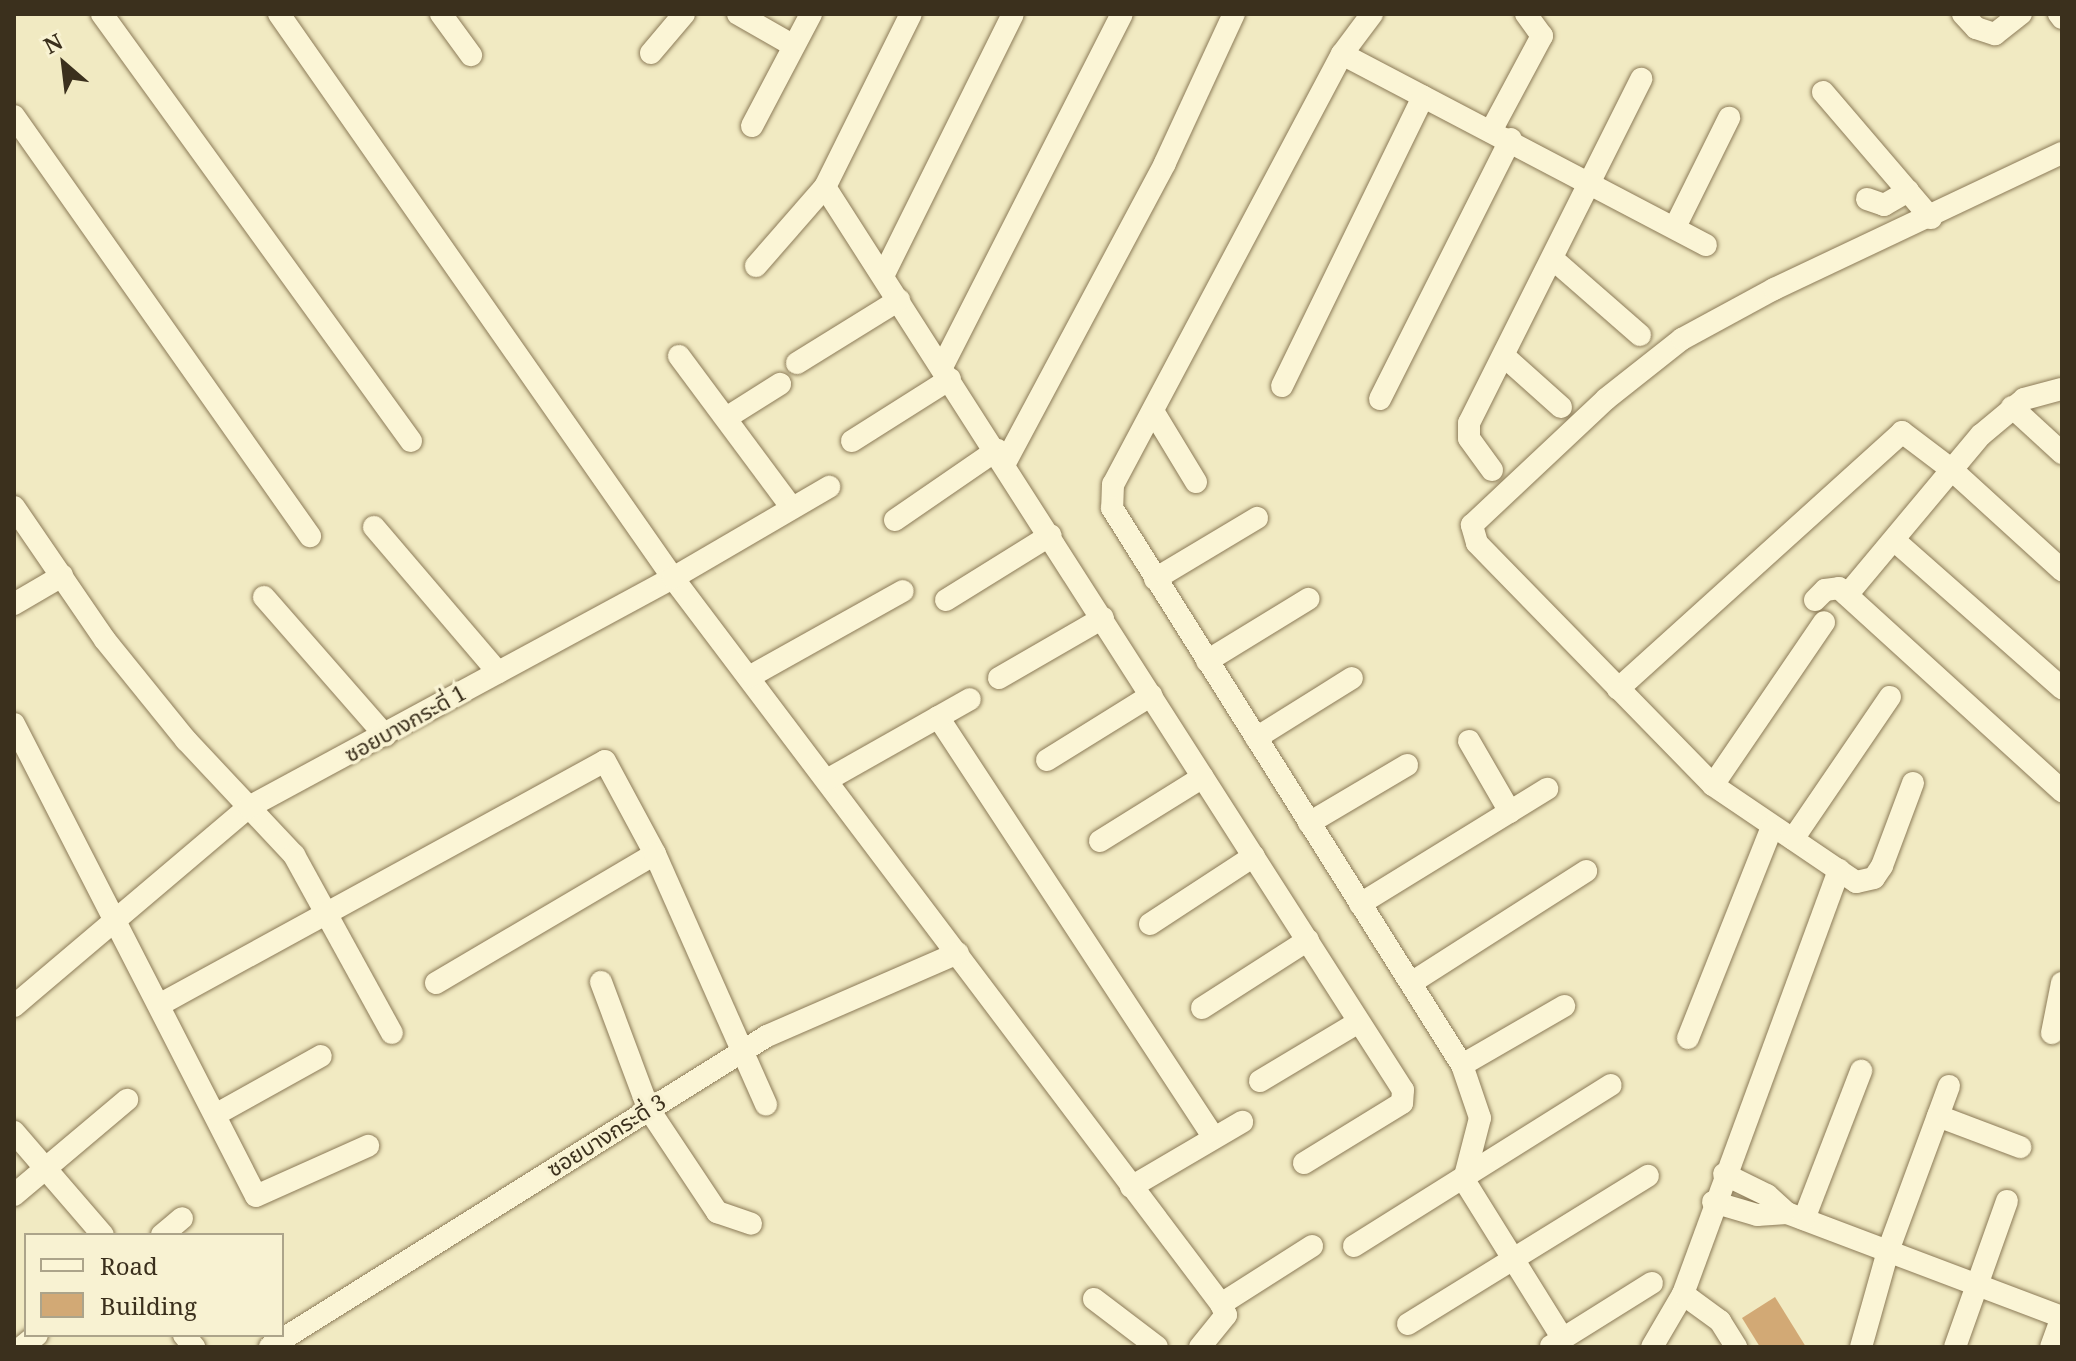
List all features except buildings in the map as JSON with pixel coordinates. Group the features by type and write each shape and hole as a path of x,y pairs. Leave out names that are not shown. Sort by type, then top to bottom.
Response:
{"street":[{"path":"102,14 411,441"},
{"path":"279,14 673,578 1221,1304 1226,1315 1200,1347"},
{"path":"441,14 471,55"},
{"path":"651,53 684,14"},
{"path":"738,14 794,46"},
{"path":"752,126 811,14"},
{"path":"756,266 825,187 911,14"},
{"path":"883,276 1013,14"},
{"path":"852,441 946,373 1122,14"},
{"path":"895,520 1001,457 1165,163 1234,14"},
{"path":"1372,14 1342,54 1113,484 1111,501 1115,516 1462,1065 1480,1118 1464,1180 1514,1259 1557,1343 1652,1283"},
{"path":"1380,399 1501,135 1542,36 1526,14"},
{"path":"1963,14 1976,28 1995,34 2021,14"},
{"path":"1342,54 1706,245"},
{"path":"1492,470 1467,432 1641,79"},
{"path":"1823,92 1931,218"},
{"path":"1282,386 1423,97"},
{"path":"14,116 310,536"},
{"path":"1675,227 1729,118"},
{"path":"1913,783 1874,878 1856,882 1713,785 1477,543 1471,533 1474,519 1606,399 1682,339 1774,289 1931,218 2062,153"},
{"path":"825,187 1051,535 1308,940 1357,1023 1403,1090 1404,1100 1304,1163"},
{"path":"1867,199 1884,205 1908,191"},
{"path":"1554,260 1640,335"},
{"path":"797,363 899,300"},
{"path":"679,356 792,508"},
{"path":"1505,357 1561,407"},
{"path":"726,418 780,384"},
{"path":"1847,595 1952,470 2012,407 2062,389"},
{"path":"2012,407 2062,453"},
{"path":"1153,411 1196,482"},
{"path":"1618,689 1898,434 1907,432 2062,570"},
{"name":"ซอยบางกระดี่ 1","path":"14,1006 114,917 249,807 673,578 829,487"},
{"path":"14,507 186,740 294,855 392,1033"},
{"path":"1155,579 1257,518"},
{"path":"374,527 498,672"},
{"path":"946,600 1051,535"},
{"path":"1894,540 2062,688"},
{"path":"14,604 62,576"},
{"path":"1815,600 1831,587 1847,595 2062,791"},
{"path":"749,677 903,591"},
{"path":"264,597 385,735"},
{"path":"1207,661 1308,599"},
{"path":"999,678 1103,618"},
{"path":"1713,785 1824,622"},
{"path":"1256,738 1352,678"},
{"path":"1047,760 1152,695"},
{"path":"1793,839 1890,697"},
{"path":"827,780 970,699"},
{"path":"938,717 1214,1138"},
{"path":"14,724 256,1196 368,1146"},
{"path":"1469,741 1510,812"},
{"path":"159,1005 595,762 605,761 655,854 766,1105"},
{"path":"1309,823 1407,765"},
{"path":"1100,841 1203,777"},
{"path":"1360,904 1547,789"},
{"path":"1688,1038 1772,827"},
{"path":"436,983 655,854"},
{"path":"1150,924 1254,856"},
{"path":"1652,1347 1683,1294 1713,1202 1839,870"},
{"path":"1411,983 1586,871"},
{"path":"1202,1008 1308,940"},
{"name":"ซอยบางกระดี่ 3","path":"270,1347 743,1050 958,953"},
{"path":"601,982 648,1108 717,1212 751,1224"},
{"path":"2052,1033 2062,983"},
{"path":"1462,1065 1564,1006"},
{"path":"1260,1081 1357,1023"},
{"path":"215,1115 321,1056"},
{"path":"1796,1216 1861,1071"},
{"path":"1354,1246 1464,1180 1611,1085"},
{"path":"1861,1347 1888,1251 1949,1086"},
{"path":"14,1195 127,1100"},
{"path":"1938,1116 2020,1147"},
{"path":"1131,1187 1242,1122"},
{"path":"14,1132 101,1233"},
{"path":"1724,1174 1767,1195 1796,1216 2062,1317 2051,1347"},
{"path":"1408,1324 1648,1176"},
{"path":"1955,1347 2007,1201"},
{"path":"1713,1202 1757,1215 1796,1216"},
{"path":"164,1233 182,1218"},
{"path":"1221,1304 1312,1246"},
{"path":"1683,1294 1720,1321 1736,1347"},
{"path":"1094,1299 1157,1347"}]}
